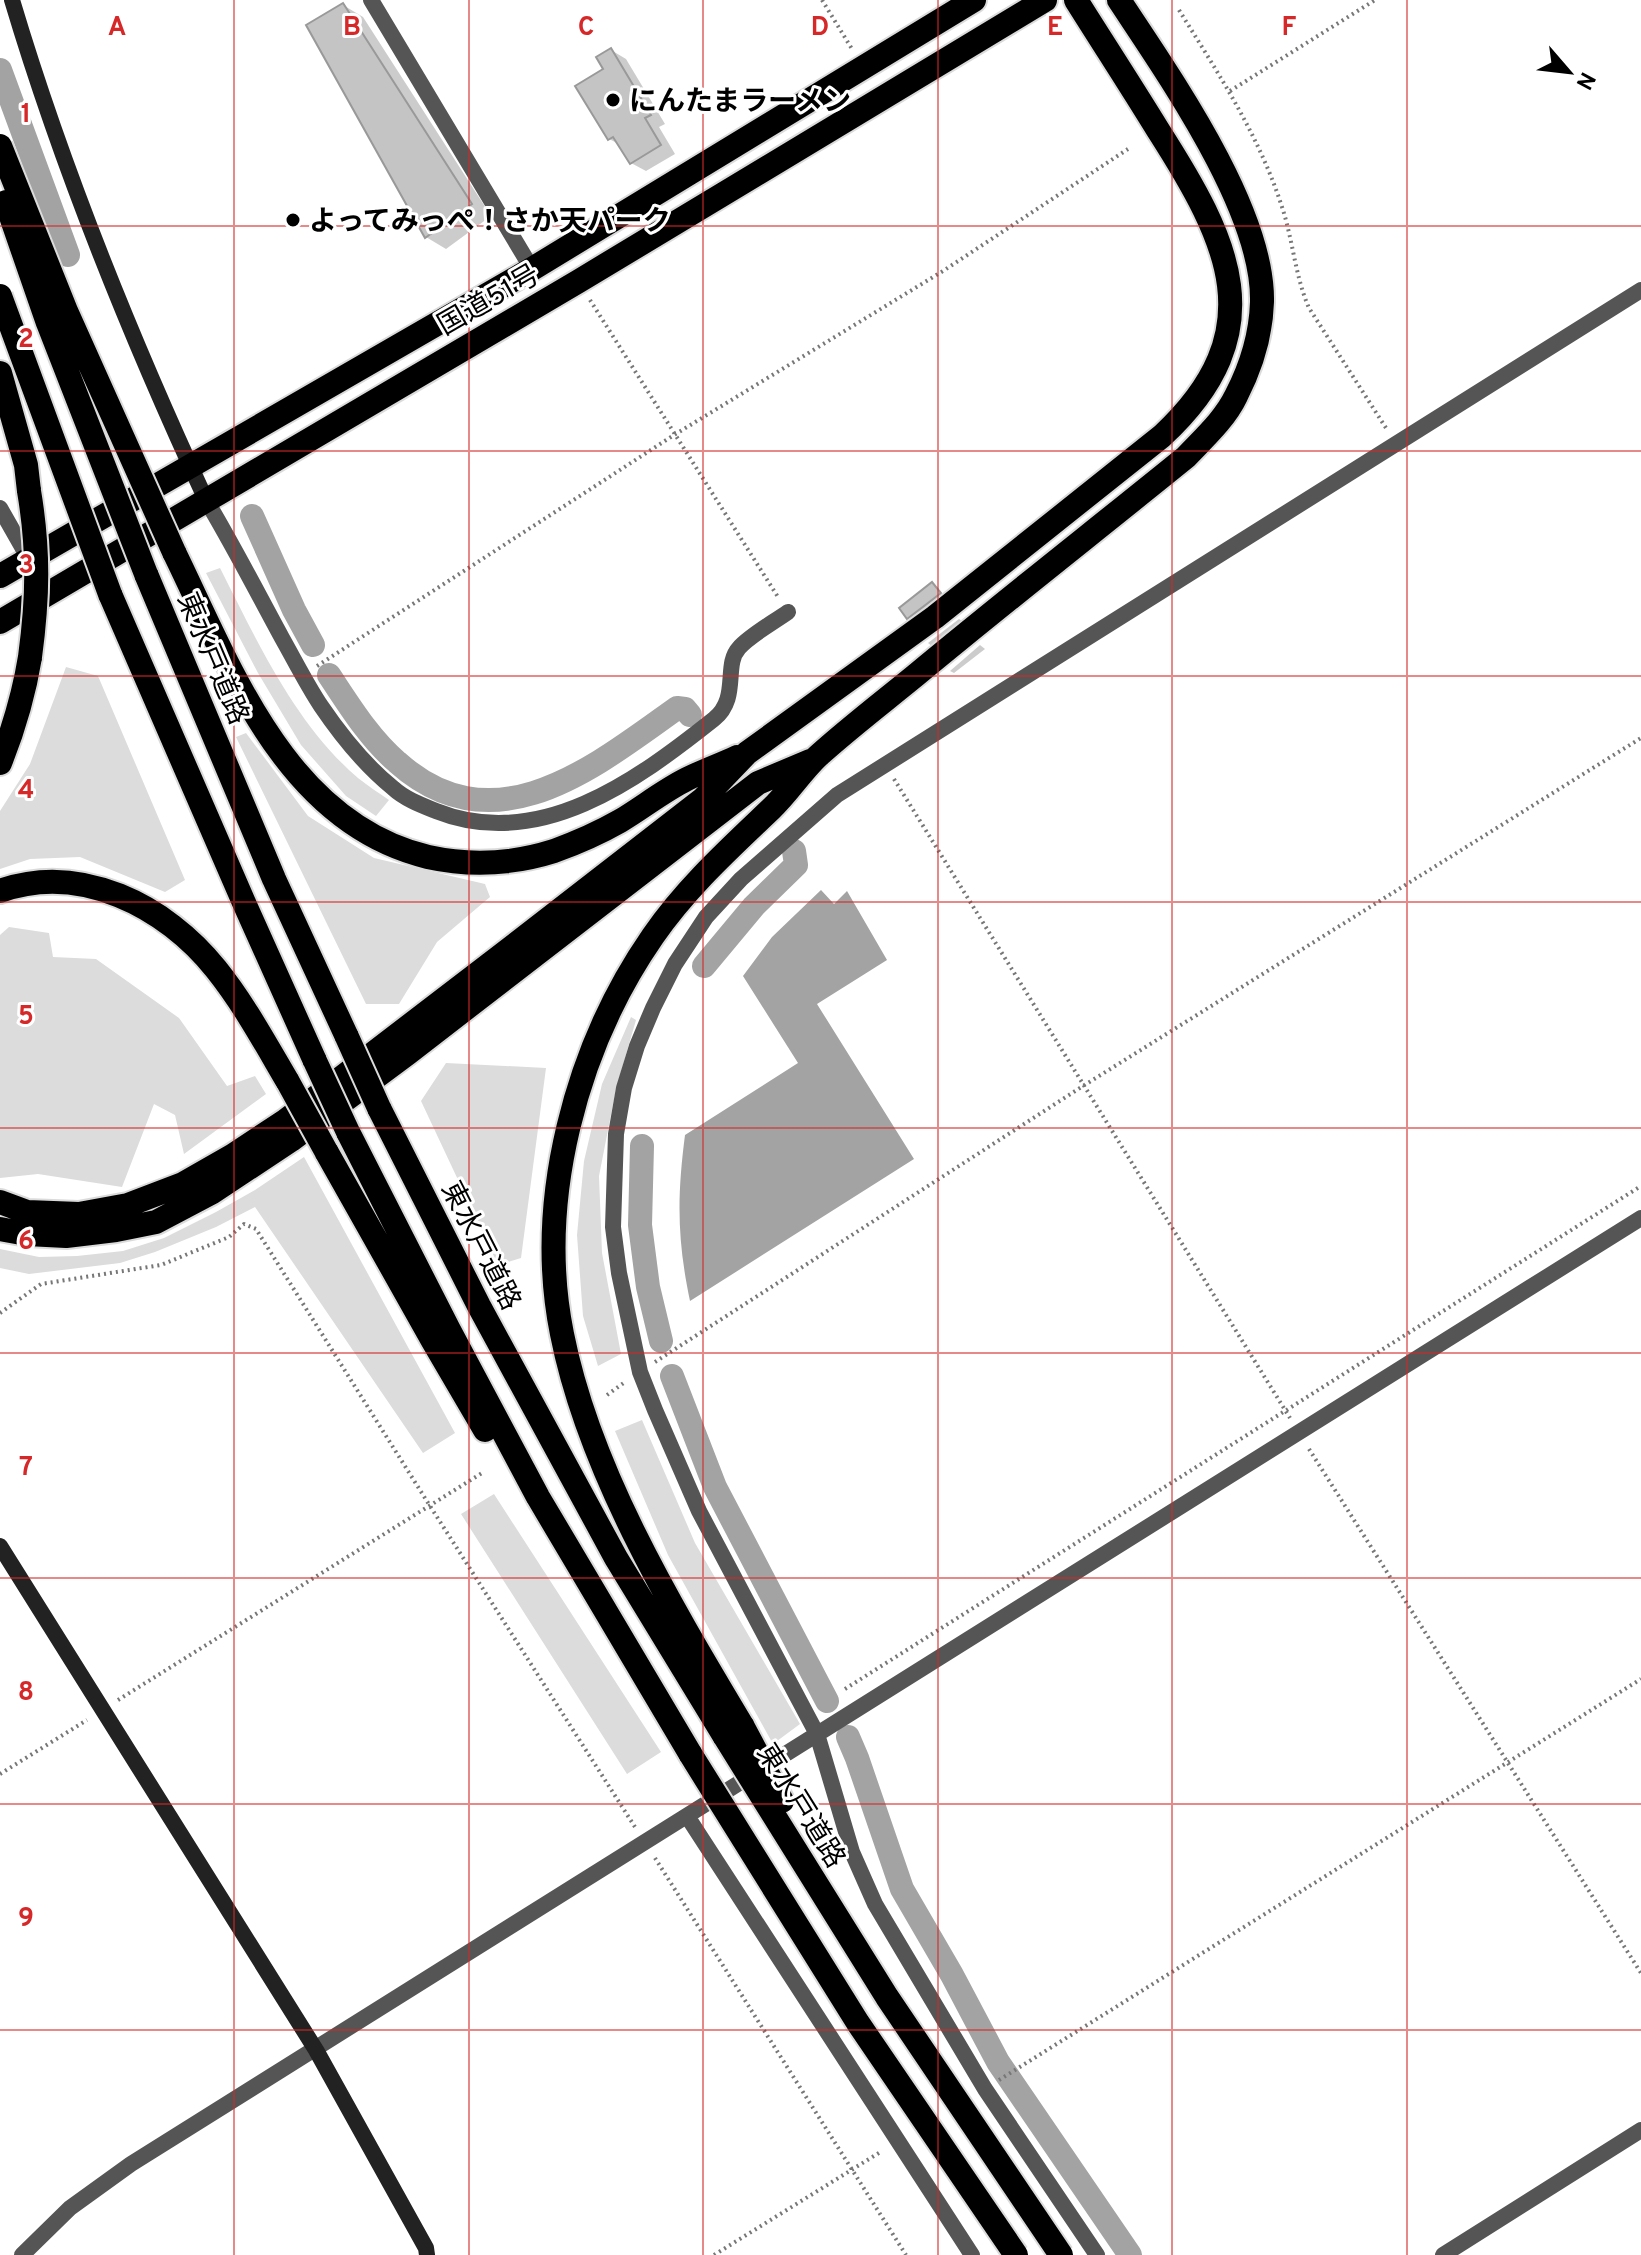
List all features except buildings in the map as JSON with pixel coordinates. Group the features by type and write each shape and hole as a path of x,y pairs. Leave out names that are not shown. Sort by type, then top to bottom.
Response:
{"highway":[{"name":"国道51号","path":"0,576 532,269 974,0"},
{"name":"国道51号","path":"0,622 579,281 1045,0"},
{"path":"0,1202 27,1212 79,1214 128,1205 183,1184 285,1121 703,799 747,753 935,617 1162,436 1182,416 1199,397 1226,340 1231,310 1229,274 1203,205 1076,0"},
{"path":"1061,2255 887,1997 734,1732 652,1567 594,1443 573,1382 561,1332 554,1225 580,1081 598,1033 624,982 654,934 691,887 774,806 816,758 1186,457 1235,399 1249,368 1258,335 1262,300 1257,258 1246,220 1204,134 1119,0"},
{"path":"0,146 66,311 174,552 243,693 301,777 340,815 409,852 456,862 498,862 532,857 586,838 686,780 747,753"},
{"name":"東水戸道路","path":"0,185 48,323 146,574 274,879 379,1108 479,1306 601,1531 734,1732"},
{"path":"0,296 110,594 315,1061 449,1330 538,1497 691,1755 858,2023 1016,2255"},
{"path":"0,373 26,465 38,567 37,608 21,704 0,763"},
{"path":"0,1229 66,1236 116,1230 156,1222 211,1193 291,1140 408,1053 758,783 816,758"},
{"path":"0,891 56,882 85,884 112,891 164,920 214,966 244,1006 528,1504 585,1577"}],"street":[{"path":"12,0 38,84 104,264 206,500 322,707 370,766 394,790 416,803 450,816 483,824 516,824 555,815 600,798 718,717 730,695 737,649 788,612"},
{"path":"371,0 532,269"},
{"path":"1097,2255 1027,2155 991,2086 875,1904 852,1852 817,1734 699,1511 640,1372 619,1273 613,1227 616,1134 624,1088 647,1020 675,964 706,917 741,879 837,795 1641,290"},
{"path":"0,508 29,559"},
{"path":"22,2255 70,2208 131,2164 1641,1218"},
{"path":"0,1546 316,2050 426,2248 427,2255"},
{"path":"687,1816 972,2255"},
{"path":"1443,2255 1641,2130"}],"path":[{"path":"822,0 863,66"},
{"path":"1230,91 1375,0"},
{"path":"1179,10 1230,91 1266,164 1294,247 1300,287 1309,308 1395,444"},
{"path":"303,675 674,435 943,271 1128,149"},
{"path":"579,281 788,612"},
{"path":"640,1372 1083,1086 1641,738"},
{"path":"884,763 1299,1433 1641,1973"},
{"path":"845,1689 1641,1186"},
{"path":"0,1313 41,1284 161,1265 229,1237 244,1224 256,1229 906,2255"},
{"path":"0,1774 482,1473"},
{"path":"991,2086 1641,1679"},
{"path":"714,2255 897,2141"}],"shaded area":[{"path":"220,568 263,652 296,707 315,733 358,778 389,800 376,816 346,796 301,745 258,673 206,573"},
{"path":"66,667 98,676 185,880 165,892 80,857 30,859 0,869 0,811 30,764"},
{"path":"246,733 308,816 374,858 485,884 490,897 437,942 399,1004 366,1004 236,737"},
{"path":"821,890 834,904 847,891 887,960 817,1004 914,1159 690,1301 680,1218 685,1135 798,1063 743,976 772,937"},
{"path":"9,927 49,933 53,957 96,959 179,1018 227,1086 255,1076 266,1094 184,1154 175,1115 154,1104 122,1187 38,1174 0,1178 0,935"},
{"path":"631,1017 636,1020 616,1089 599,1176 602,1253 621,1354 598,1366 583,1316 577,1235 584,1161 602,1084"},
{"path":"446,1063 546,1068 521,1258 498,1265 421,1101"},
{"path":"304,1157 455,1433 423,1453 255,1207 216,1227 120,1263 29,1274 0,1268 0,1249 39,1257 77,1256 123,1251 164,1238 255,1190"},
{"path":"642,1420 695,1543 800,1724 773,1744 668,1555 615,1431"},
{"path":"494,1494 661,1752 627,1774 461,1514"}],"waterway":[{"path":"0,70 68,255"},
{"path":"252,516 313,645"},
{"path":"329,675 368,732 397,762 433,787 470,799 506,799 542,790 611,754 677,708 685,709 690,715"},
{"path":"704,966 754,906 796,865 794,851"},
{"path":"642,1146 640,1225 648,1287 661,1341"},
{"path":"672,1376 715,1487 827,1701"},
{"path":"848,1737 902,1889 998,2062 1130,2255"}],"place":[{"name":"にんたまラーメン","path":"613,100"},
{"name":"よってみっぺ！さか天パーク","path":"293,220"}]}
